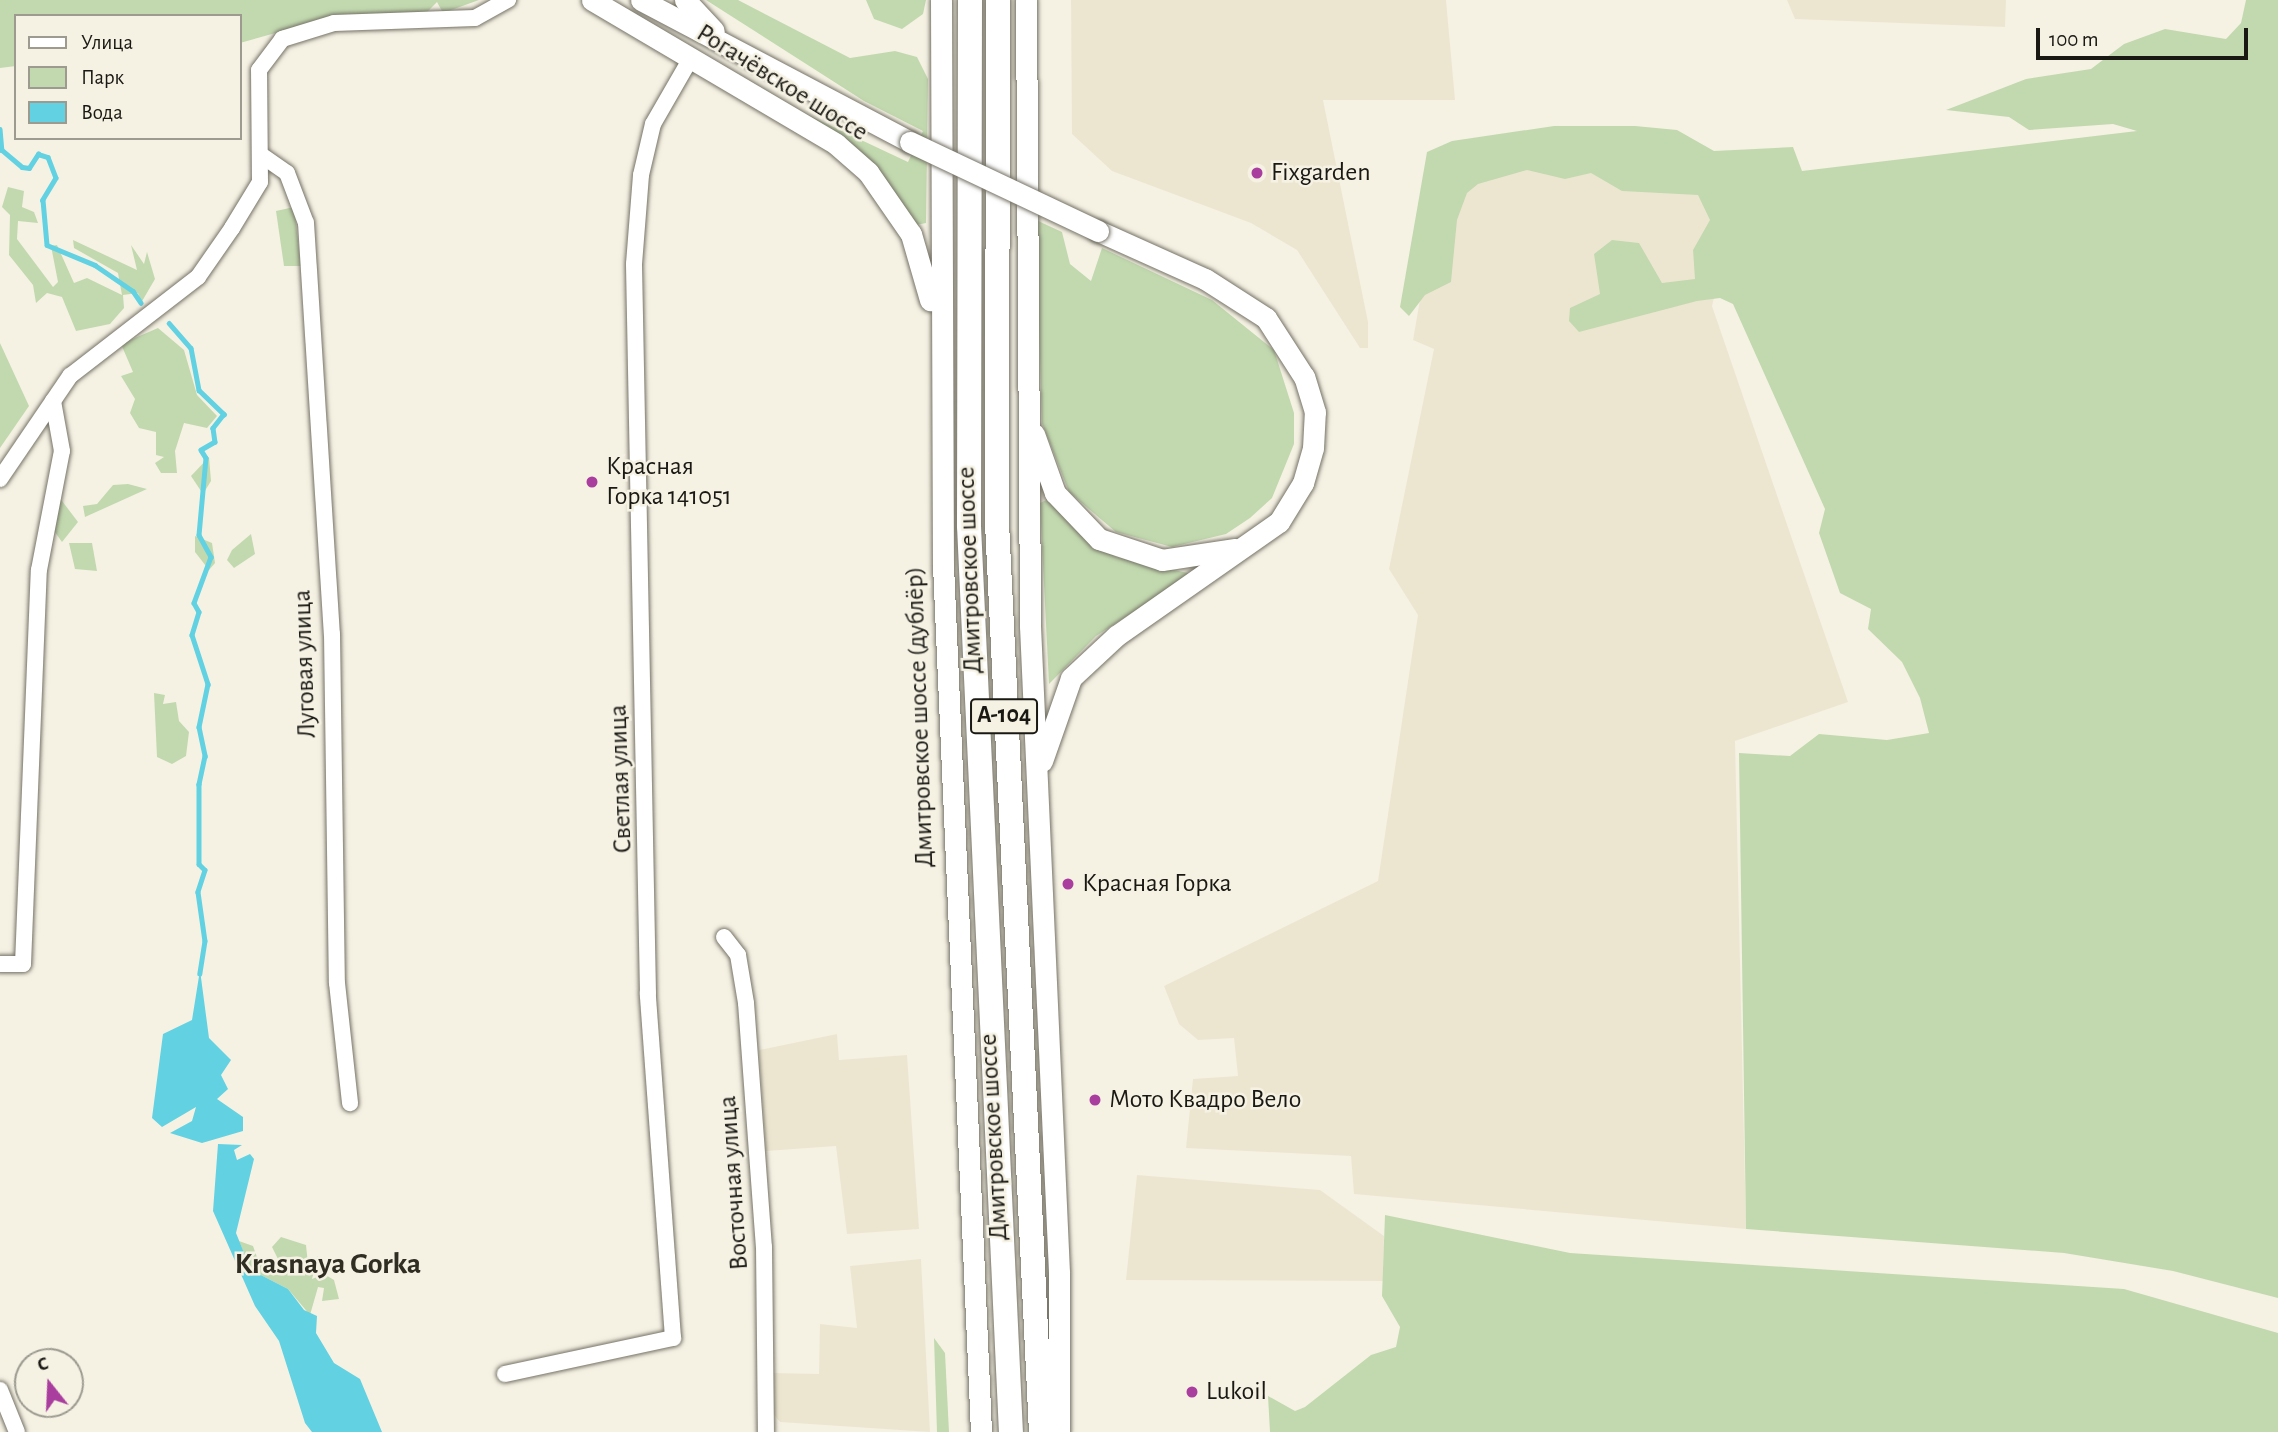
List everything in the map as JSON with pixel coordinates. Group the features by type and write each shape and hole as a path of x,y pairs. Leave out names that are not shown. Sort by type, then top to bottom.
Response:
{"highway":[{"name":"Дмитровское шоссе","path":"970,0 970,539 1011,1432"},
{"name":"Дмитровское шоссе","path":"998,0 998,523 1041,1432"}],"main road":[{"name":"Рогачёвское шоссе","path":"592,0 836,144 894,203 924,271 939,366"},
{"path":"641,0 910,142 1237,298 1266,318 1304,377 1315,412 1303,482 1279,522 1251,545 1089,657 1059,700 1036,783"},
{"path":"685,0 733,50"},
{"name":"Дмитровское шоссе (дублёр)","path":"941,0 939,366 951,824 981,1432"},
{"path":"1026,0 1025,401 1036,783 1059,1272 1059,1432"},
{"path":"1025,401 1055,493 1099,539 1162,560 1206,558 1251,545"}],"street":[{"path":"0,479 66,381 198,276 260,183 264,157 259,70 282,39 334,23 475,18 508,0"},
{"name":"Светлая улица","path":"505,1374 673,1338 648,994 634,264 640,175 653,124 691,58"},
{"name":"Луговая улица","path":"264,157 287,173 306,223 332,634 337,983 350,1102"},
{"path":"0,964 23,964 39,570 62,451 53,401"},
{"name":"Восточная улица","path":"724,937 738,955 746,1003 764,1247 766,1432"},
{"path":"0,1390 17,1432"}],"shaded area":[{"path":"1071,0 1446,0 1455,100 1323,100 1368,322 1368,348 1360,348 1297,250 1251,223 1112,171 1072,134"},
{"path":"1787,0 2006,0 2005,27 1795,19"},
{"path":"1569,163 1717,171 1730,233 1712,306 1848,702 1735,741 1746,1229 1354,1194 1351,1156 1186,1148 1193,1079 1238,1076 1234,1038 1198,1040 1179,1024 1164,986 1378,881 1418,615 1389,569 1434,349 1413,340 1439,191 1453,174"},
{"path":"837,1034 839,1060 907,1055 919,1229 847,1234 836,1146 766,1151 759,1050"},
{"path":"1137,1175 1320,1190 1384,1236 1383,1281 1126,1280"},
{"path":"921,1259 930,1432 780,1422 772,1412 772,1373 819,1374 820,1324 857,1328 850,1266"}],"green space":[{"path":"0,0 479,0 443,13 437,2 424,15 340,15 242,42 242,14 14,14 14,66 0,68"},
{"path":"706,0 738,0 850,58 895,51 917,57 928,79 926,223 916,225 883,176 793,108 908,162 923,131 864,101"},
{"path":"866,0 926,0 923,14 902,29 874,19"},
{"path":"2246,0 2278,0 2278,1298 2173,1271 2064,1253 1746,1229 1739,753 1790,756 1819,734 1887,740 1929,733 1920,698 1902,662 1868,629 1871,609 1840,593 1819,533 1825,509 1733,304 1720,298 1697,301 1579,332 1569,321 1570,308 1600,294 1594,254 1612,240 1639,243 1662,283 1695,279 1693,250 1710,220 1698,195 1622,191 1591,173 1565,179 1527,170 1478,184 1467,193 1457,220 1451,282 1425,295 1409,316 1400,307 1427,152 1452,141 1554,126 1635,126 1677,130 1714,151 1793,147 1802,171 2137,131 2113,124 2029,130 2009,117 1946,110 2026,79 2091,69 2124,44 2165,29 2226,39 2241,23"},
{"path":"8,187 24,191 22,207 34,212 38,223 18,221 17,239 53,287 58,282 51,246 57,245 74,283 87,278 122,295 118,273 74,248 73,240 137,270 131,245 144,264 147,252 155,279 141,303 138,293 123,295 124,308 110,324 76,331 62,297 47,293 36,303 33,285 9,255 10,215 2,207"},
{"path":"294,207 301,266 284,266 276,211"},
{"path":"1036,220 1062,232 1070,264 1091,281 1102,248 1212,300 1274,350 1294,413 1294,444 1272,498 1250,518 1226,534 1172,547 1116,532 1069,492 1042,423"},
{"path":"158,328 184,350 197,395 217,416 207,428 184,423 175,451 177,473 161,473 155,463 164,457 156,455 156,432 139,428 130,413 135,399 121,376 133,372 121,344"},
{"path":"0,343 29,406 0,448"},
{"path":"209,457 211,481 203,494 191,476"},
{"path":"128,484 147,489 85,517 83,506 97,504 113,485"},
{"path":"59,497 78,522 62,542 52,528"},
{"path":"1051,498 1072,526 1116,557 1192,574 1096,636 1049,684 1040,503"},
{"path":"251,534 255,554 234,568 227,560 232,550"},
{"path":"195,536 212,543 215,563 209,570 195,552"},
{"path":"69,543 92,543 97,571 75,569"},
{"path":"154,693 165,695 163,704 176,702 179,721 189,732 186,756 172,764 157,757"},
{"path":"1385,1215 1570,1253 2124,1289 2278,1333 2278,1432 1270,1432 1268,1396 1295,1411 1305,1407 1371,1355 1396,1347 1400,1327 1382,1296"},
{"path":"281,1237 306,1245 308,1264 318,1256 312,1279 324,1274 334,1280 339,1299 322,1301 324,1288 318,1287 310,1315 288,1289 251,1270 239,1241 253,1246 259,1263 284,1271 272,1247"},
{"path":"934,1338 945,1353 949,1432 937,1432"}],"water":[{"path":"200,970 209,1038 231,1060 221,1075 228,1089 217,1099 243,1117 243,1131 202,1143 170,1133 192,1121 196,1107 162,1127 152,1118 163,1034 192,1020"},
{"path":"218,1144 242,1145 234,1150 237,1160 250,1154 254,1159 236,1233 251,1270 288,1289 304,1310 317,1316 316,1333 334,1363 360,1379 382,1432 312,1432 305,1423 279,1341 255,1306 213,1211"}],"waterway":[{"path":"0,129 2,150 22,167 29,168 38,154 48,157 56,178 43,200 47,245 95,265 133,291 141,303"},
{"path":"169,323 191,348 199,390 224,414 213,428 215,442 201,450 206,458 199,535 211,557 194,603 199,612 192,635 208,684 199,727 205,756 199,784 199,864 205,870 198,892 205,941 200,974"}],"place":[{"name":"Fixgarden","path":"1257,173"},
{"name":"Красная Горка 141051","path":"592,482"},
{"name":"Красная Горка","path":"1068,884"},
{"name":"Мото Квадро Вело","path":"1095,1100"},
{"name":"Lukoil","path":"1192,1392"}],"district":[{"name":"Krasnaya Gorka","path":"328,1264"}]}
